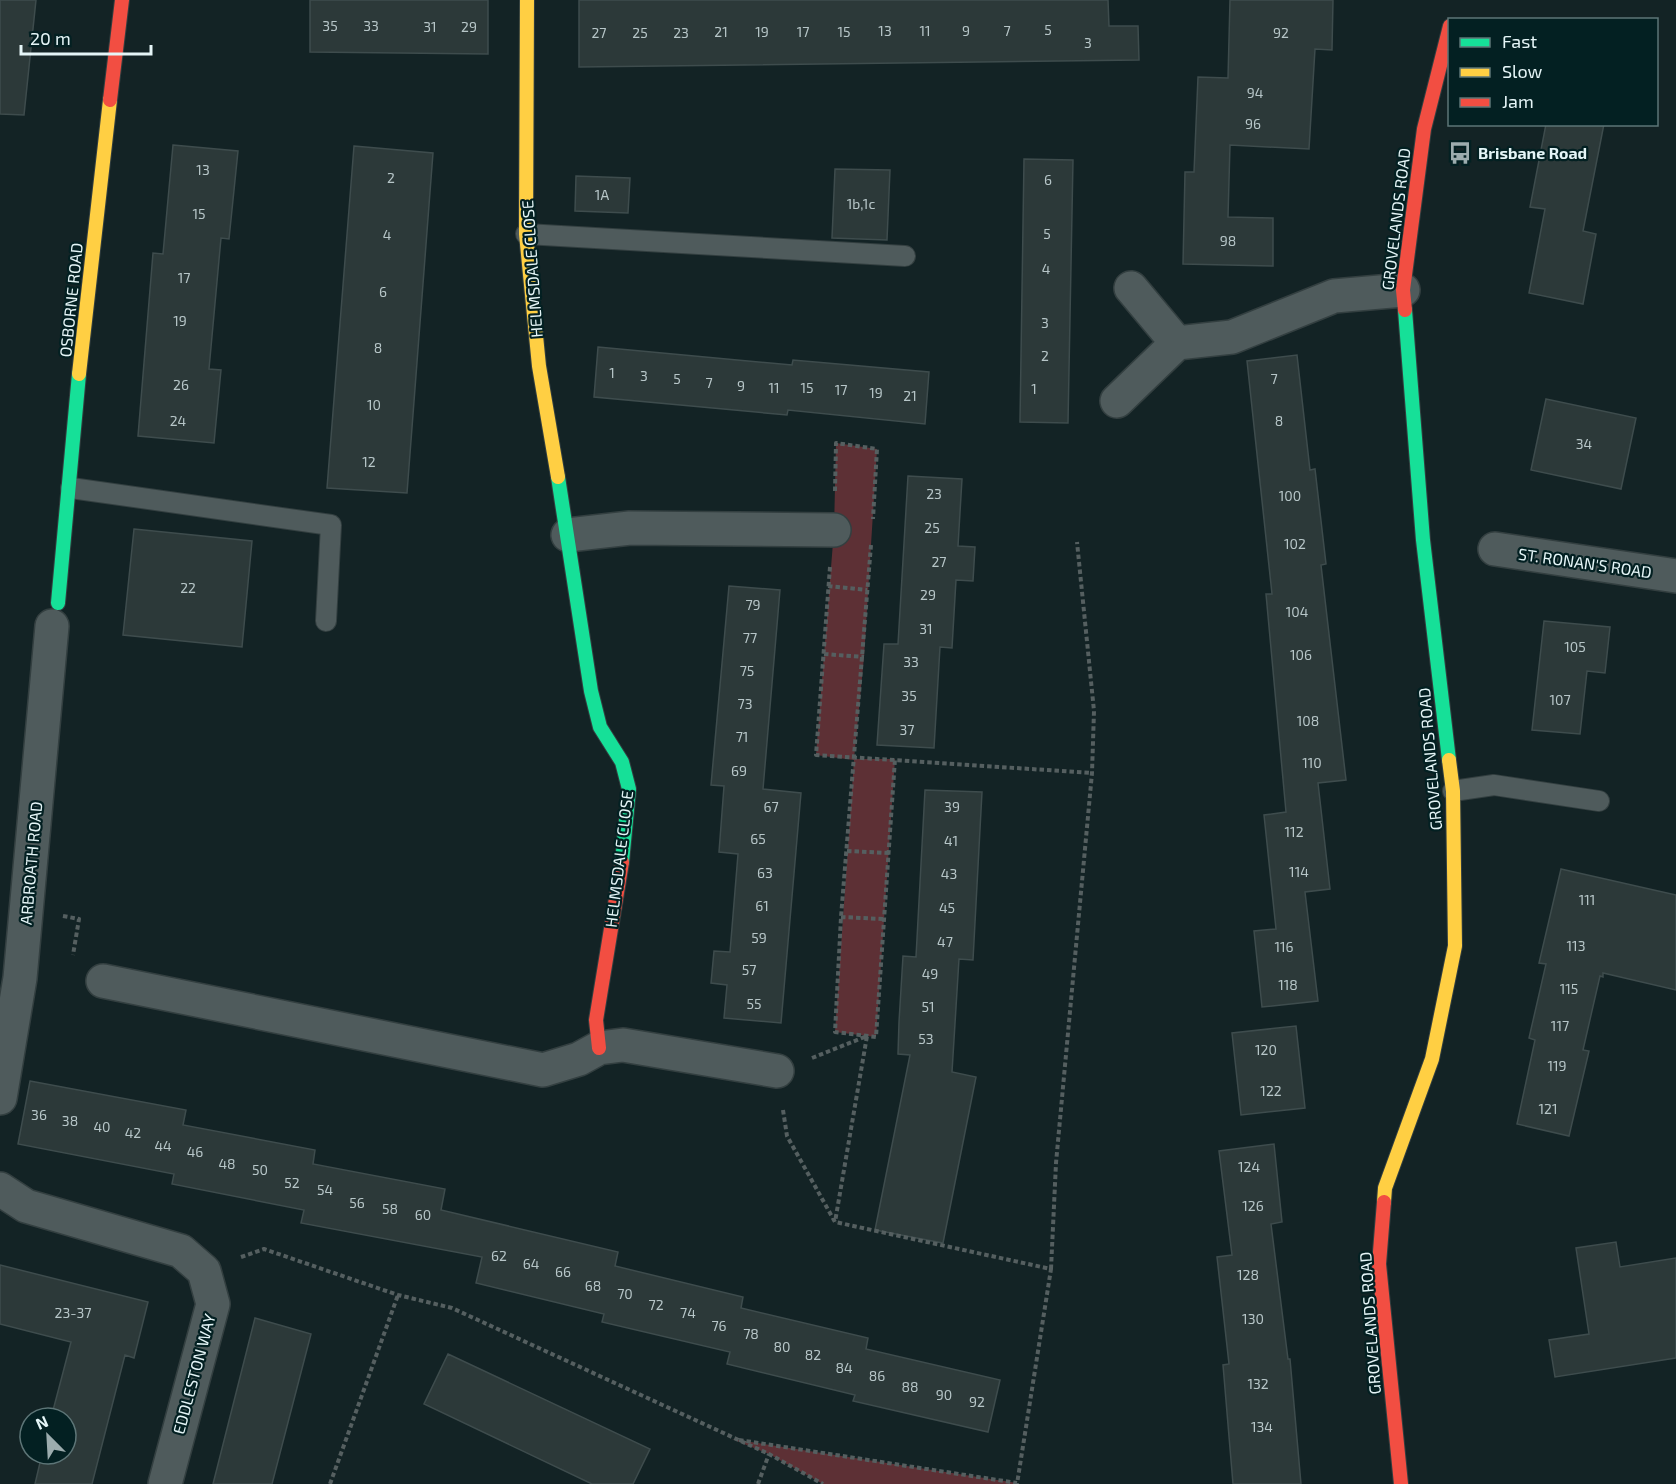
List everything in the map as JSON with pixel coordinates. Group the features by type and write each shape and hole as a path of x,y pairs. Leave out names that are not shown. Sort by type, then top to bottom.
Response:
{"street":[{"name":"OSBORNE ROAD","path":"55,615 70,488 82,347 123,0"},
{"name":"HELMSDALE CLOSE","path":"527,0 526,234 539,366 568,535 591,692 600,727 622,762 629,789 620,877 596,1020 599,1048"},
{"name":"GROVELANDS ROAD","path":"1401,1484 1379,1264 1385,1188 1432,1059 1455,946 1453,791 1423,540 1402,290 1424,129 1448,31"},
{"path":"1131,288 1177,342"},
{"path":"1117,401 1177,342 1232,337 1334,296 1402,290"},
{"path":"568,535 630,528 834,530"},
{"name":"ST. RONAN'S ROAD","path":"1495,549 1676,576"},
{"name":"ARBROATH ROAD","path":"0,1098 20,978 55,615"},
{"path":"103,981 543,1070 579,1059 599,1048 623,1046 777,1071"},
{"path":"0,1189 26,1206 182,1251 204,1271"},
{"name":"EDDLESTON WAY","path":"165,1484 213,1304 204,1271"}],"lane":[{"path":"526,234 905,256"},
{"path":"70,488 332,525 326,621"},
{"path":"1453,791 1494,785 1599,801"}],"path":[{"path":"873,531 877,449 836,443 834,530 816,755 1092,772"},
{"path":"732,1439 1017,1483 1051,1269 1056,1163 1092,772 1094,711 1077,542"},
{"path":"872,543 841,916 835,1032 876,1037 895,759"},
{"path":"828,586 867,590"},
{"path":"824,654 864,657"},
{"path":"847,851 890,853"},
{"path":"27,909 80,919 69,975 103,981"},
{"path":"841,916 883,919"},
{"path":"867,1036 777,1071 787,1136 835,1222 1051,1269"},
{"path":"835,1222 867,1036"},
{"path":"204,1271 264,1249 398,1295 452,1308 732,1439 769,1454 823,1484"},
{"path":"330,1484 398,1295"},
{"path":"758,1484 769,1454"}],"shaded area":[{"path":"836,443 877,449 864,657 854,759 895,759 876,1037 835,1032 854,760 816,755 834,530"},
{"path":"732,1439 1017,1484 823,1484 769,1454"}],"building":[{"path":"0,0 36,0 24,115 0,114"},
{"path":"310,0 488,0 488,54 310,52"},
{"path":"579,0 1108,0 1109,26 1138,26 1139,60 579,67"},
{"path":"1230,0 1333,0 1332,50 1315,49 1309,149 1230,145 1228,217 1273,218 1273,266 1183,264 1185,172 1194,172 1198,77 1228,78"},
{"path":"1546,126 1604,126 1583,231 1596,234 1583,304 1529,293 1545,209 1530,207"},
{"path":"173,145 238,151 229,239 221,238 209,369 221,370 214,443 138,436 153,253 163,254"},
{"path":"354,146 433,153 407,493 327,488"},
{"path":"1024,159 1073,160 1068,423 1020,422"},
{"path":"835,169 890,170 887,240 832,238"},
{"path":"576,176 630,178 628,213 575,211"},
{"path":"598,347 792,365 793,360 929,372 925,424 788,410 787,415 594,397"},
{"path":"1297,355 1310,470 1315,469 1326,564 1321,565 1346,780 1318,783 1330,889 1305,892 1318,1001 1262,1007 1254,931 1276,929 1264,815 1286,812 1266,594 1272,594 1247,361"},
{"path":"1546,399 1636,418 1621,489 1531,470"},
{"path":"908,476 962,479 958,546 975,547 973,581 956,580 952,648 940,647 934,748 877,745 884,644 898,644"},
{"path":"134,529 252,541 242,647 123,635"},
{"path":"729,586 780,590 763,789 801,793 781,1023 724,1018 727,985 711,983 714,951 730,952 738,854 719,852 724,786 711,785"},
{"path":"1544,621 1610,627 1605,673 1587,671 1580,734 1532,730"},
{"path":"925,790 982,792 973,960 959,959 952,1072 976,1077 943,1243 875,1230 910,1055 898,1054 899,1022 903,956 916,957"},
{"path":"1561,869 1676,895 1676,990 1603,973 1603,977 1600,976 1583,1050 1589,1051 1569,1136 1517,1124 1535,1040 1529,1038 1546,964 1539,963"},
{"path":"1296,1026 1305,1108 1241,1115 1232,1033"},
{"path":"30,1081 186,1110 183,1125 315,1150 313,1164 445,1189 441,1210 618,1252 615,1266 743,1297 741,1308 868,1338 866,1349 1000,1380 988,1432 853,1401 855,1395 727,1364 730,1352 602,1322 604,1314 476,1283 482,1257 301,1223 304,1210 172,1184 174,1174 18,1144"},
{"path":"1274,1144 1282,1222 1271,1224 1288,1359 1290,1359 1301,1484 1233,1484 1223,1365 1229,1364 1217,1257 1232,1255 1219,1151"},
{"path":"1616,1242 1620,1267 1676,1258 1676,1358 1555,1377 1549,1340 1589,1334 1576,1248"},
{"path":"0,1265 148,1302 134,1358 125,1355 92,1484 35,1484 39,1466 78,1466 78,1406 54,1406 71,1342 0,1324"},
{"path":"255,1318 311,1334 272,1484 213,1484"},
{"path":"448,1354 650,1449 633,1484 592,1484 424,1404"}],"traffic: fast":[{"path":"1405,310 1423,540 1449,760"},
{"path":"58,603 79,374"},
{"path":"558,477 591,691 600,727 622,762 629,789 622,862"}],"traffic: slow":[{"path":"527,0 526,234 539,366 558,477"},
{"path":"79,374 110,100"},
{"path":"1384,1202 1385,1188 1432,1059 1455,946 1453,791 1449,760"}],"traffic: jam":[{"path":"110,100 122,0"},
{"path":"1405,310 1403,290 1424,129 1448,34"},
{"path":"599,1048 596,1020 622,862"},
{"path":"1384,1202 1379,1264 1401,1484"}],"place":[{"name":"Brisbane Road","path":"1460,153"}]}
